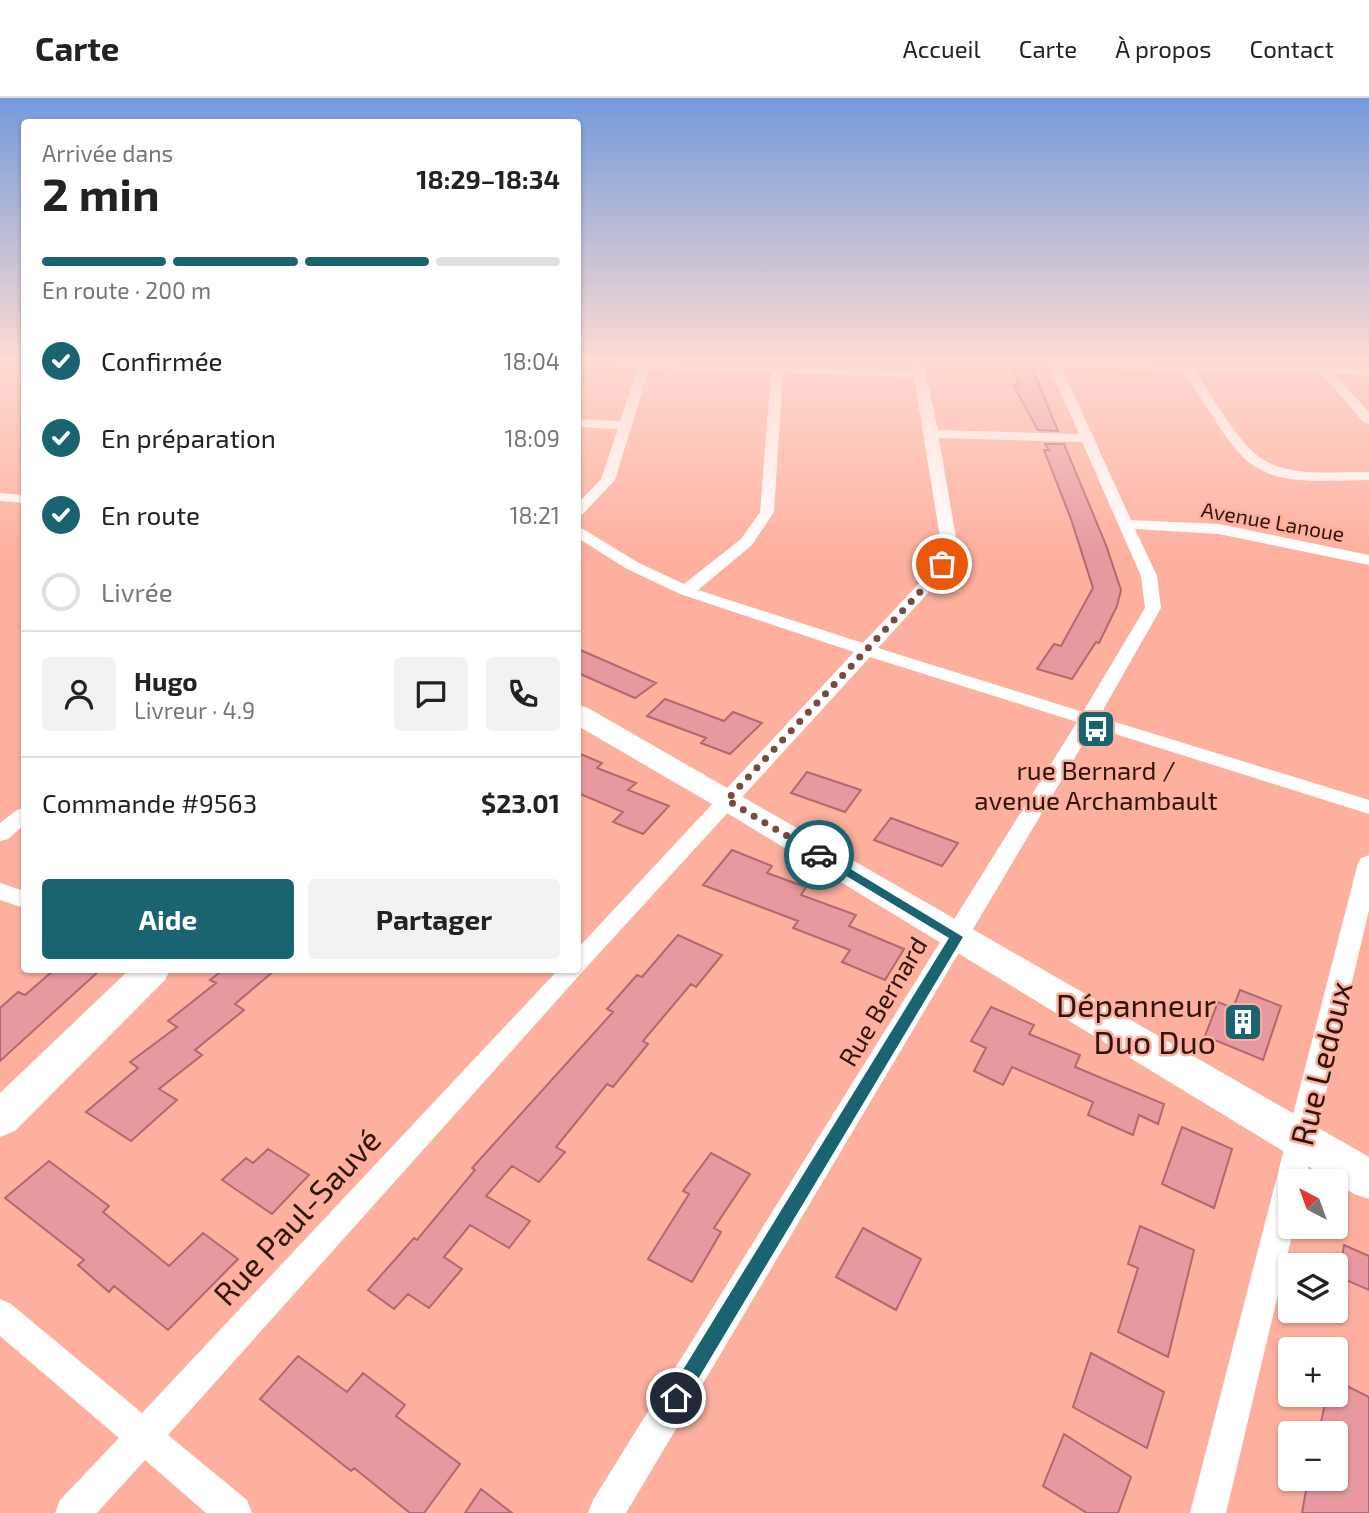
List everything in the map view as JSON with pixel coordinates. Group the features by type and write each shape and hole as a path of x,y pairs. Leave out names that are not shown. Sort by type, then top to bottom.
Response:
{"street":[{"path":"581,423 625,425 608,480 581,508"},
{"path":"686,591 747,542 767,512 773,423"},
{"path":"581,960 933,578 950,550 930,423"},
{"name":"Rue Bernard","path":"606,1513 1088,720 1153,608 1149,576 1081,423"},
{"path":"1227,423 1254,461 1277,471 1369,476"},
{"path":"932,434 1088,438"},
{"path":"0,497 21,499"},
{"name":"Avenue Lanoue","path":"1127,524 1219,529 1369,560"},
{"path":"581,534 633,566 686,591 865,650 1369,807"},
{"path":"581,716 1369,1180"},
{"path":"0,834 21,817"},
{"name":"Rue Ledoux","path":"1293,1169 1369,863"},
{"path":"0,891 21,899"},
{"path":"0,1118 149,973"},
{"name":"Rue Paul-Sauvé","path":"74,1513 569,973"},
{"name":"Rue Ledoux","path":"1208,1513 1278,1231"},
{"path":"0,1315 234,1513"}],"building":[{"path":"1034,423 1055,423 1058,431 1038,430"},
{"path":"1045,444 1064,444 1106,545 1121,590 1117,606 1099,643 1096,642 1072,679 1037,669 1054,644 1061,646 1093,588 1071,519 1044,450 1049,450"},
{"path":"581,650 656,683 635,698 581,674"},
{"path":"665,699 724,721 733,712 762,723 730,754 701,743 706,738 647,716"},
{"path":"581,754 602,763 597,768 636,783 628,790 669,806 643,834 613,822 623,812 581,794"},
{"path":"807,772 861,790 845,812 791,793"},
{"path":"891,818 958,843 942,866 874,840"},
{"path":"732,850 772,866 767,873 806,887 801,895 856,915 849,926 904,949 885,980 842,962 850,950 793,928 798,921 703,885"},
{"path":"678,935 722,955 696,987 691,984 643,1041 648,1044 613,1087 607,1084 556,1147 565,1152 539,1182 512,1166 486,1196 530,1221 509,1248 470,1225 444,1257 462,1269 429,1308 408,1294 394,1309 368,1290 414,1238 417,1240 475,1170 472,1168 613,1012 607,1009 637,975 642,977"},
{"path":"51,973 97,973 0,1061 0,1008 18,992 25,995"},
{"path":"219,973 271,973 235,1004 244,1010 195,1050 202,1055 159,1089 177,1100 131,1141 86,1112 138,1068 130,1062 177,1027 168,1021 216,983 210,980"},
{"name":"Dépanneur Duo Duo","path":"1240,990 1281,1006 1263,1060 1205,1036 1218,1002 1233,1008"},
{"path":"991,1007 1034,1025 1029,1034 1080,1055 1075,1067 1164,1104 1158,1124 1139,1115 1133,1135 1088,1115 1093,1102 1012,1067 1003,1085 974,1071 986,1048 971,1041"},
{"path":"1182,1127 1232,1149 1214,1208 1162,1184"},
{"path":"268,1149 309,1175 272,1214 222,1180 246,1158 253,1163"},
{"path":"711,1153 750,1174 714,1228 721,1232 692,1282 648,1259 689,1194 683,1191"},
{"path":"49,1161 109,1206 103,1212 169,1266 203,1233 238,1259 168,1330 114,1286 109,1292 78,1265 84,1260 5,1198"},
{"path":"1140,1226 1194,1250 1168,1357 1118,1332 1138,1268 1128,1264"},
{"path":"863,1228 921,1259 896,1310 836,1277"},
{"path":"1344,1245 1369,1256 1369,1290 1348,1281 1348,1253 1343,1253"},
{"path":"1091,1353 1164,1392 1147,1448 1073,1407"},
{"path":"298,1356 347,1392 363,1373 405,1405 396,1416 460,1464 424,1513 410,1513 354,1468 351,1471 260,1399"},
{"path":"1348,1386 1369,1397 1369,1513 1302,1513 1306,1491 1348,1491 1348,1421 1321,1421 1324,1407 1348,1407"},
{"path":"1064,1434 1131,1477 1118,1513 1087,1513 1043,1486"},
{"path":"481,1489 512,1513 465,1513"}],"way so far":[{"path":"819,855 727,800 933,578 942,564"}],"place":[{"name":"rue Bernard / avenue Archambault","path":"1096,729"},
{"name":"Dépanneur Duo Duo","path":"1243,1022"}],"route":[{"path":"676,1398 956,937 819,855"}]}
